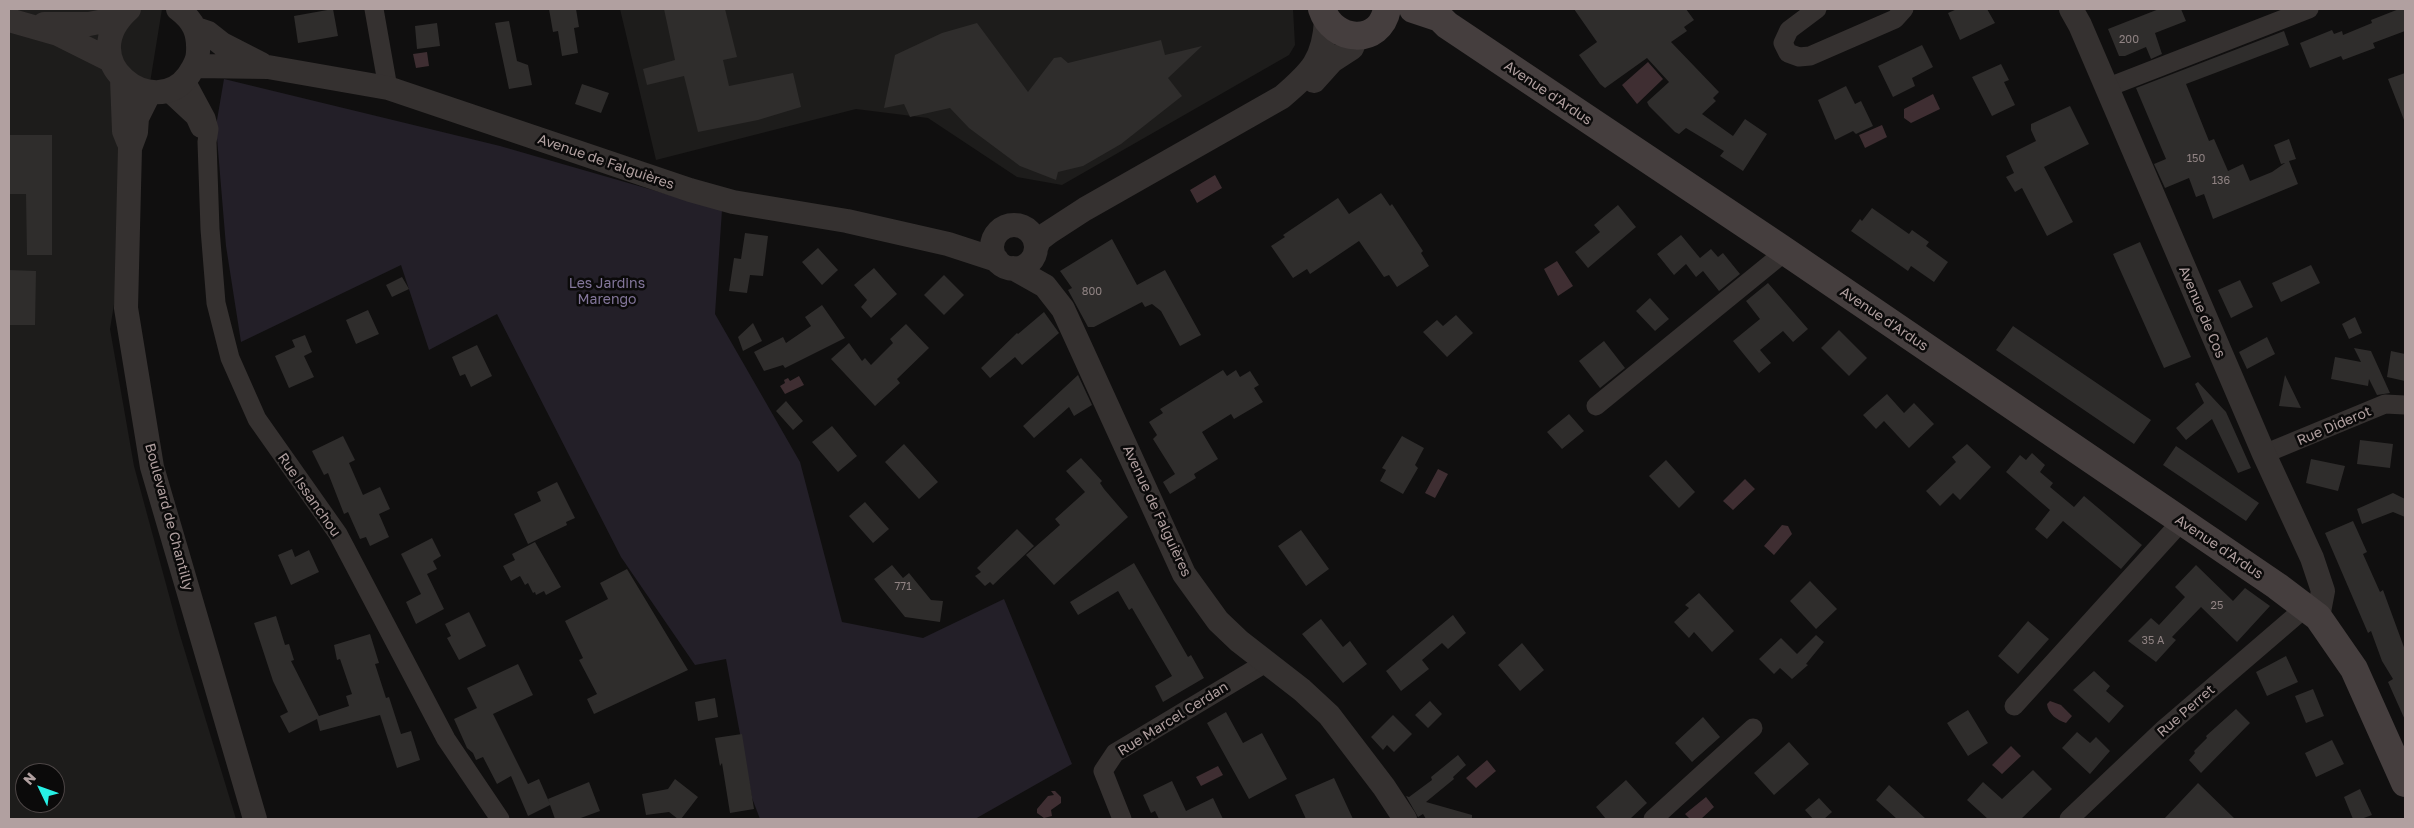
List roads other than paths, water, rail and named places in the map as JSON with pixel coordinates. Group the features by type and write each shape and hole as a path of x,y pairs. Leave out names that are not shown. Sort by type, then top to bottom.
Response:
{"main road":[{"name":"Avenue d'Ardus","path":"1413,9 1440,18 1447,25 1786,251 2312,612"},
{"path":"1324,14 1339,32 1373,25"},
{"name":"Avenue d'Ardus","path":"1373,25 1414,21 1436,26 1447,25"},
{"path":"2312,612 2354,670 2405,783"}],"street":[{"path":"179,9 196,29"},
{"path":"374,9 388,88"},
{"path":"1817,9 1789,30 1783,43 1788,53 1799,57 1810,56 1895,19 1904,9"},
{"name":"Avenue de Cos","path":"2071,9 2080,25 2264,454 2312,558 2323,591 2312,612"},
{"path":"2106,88 2308,9"},
{"path":"18,22 89,24 124,14"},
{"name":"Boulevard de Chantilly","path":"124,14 110,37 124,131 130,148"},
{"path":"1035,252 1032,235 1011,228 993,241 992,248 1005,264 1026,265 1035,252 1039,240 1085,209 1282,97 1308,74 1321,53 1324,14"},
{"path":"18,22 58,34 116,69 135,88 174,82"},
{"path":"1282,97 1295,94 1318,78 1332,61 1352,48 1373,25"},
{"name":"Avenue de Falguières","path":"196,29 208,33 230,49 268,67 388,88 690,190 733,202 847,221 948,244 1005,264 1045,286"},
{"name":"Boulevard de Chantilly","path":"196,29 198,55 174,82 137,118 136,132 130,148 126,308 152,467 255,819"},
{"name":"Avenue de Falguières","path":"174,82 268,67"},
{"name":"Rue Issanchou","path":"174,82 207,142 210,229 216,303 230,358 256,419 338,534 446,739 500,819"},
{"name":"Avenue de Falguières","path":"948,244 1085,209"},
{"path":"1596,406 1786,251"},
{"name":"Avenue de Falguières","path":"1035,252 1034,262 1045,286 1063,308 1184,574 1218,621 1239,641 1267,662 1329,715 1374,773 1405,819"},
{"name":"Rue Diderot","path":"2264,454 2385,404 2405,404"},
{"path":"2014,706 2181,522"},
{"name":"Rue Perret","path":"2069,819 2164,729 2312,612"},
{"name":"Rue Marcel Cerdan","path":"1122,819 1103,771 1115,753 1267,662"},
{"path":"1653,819 1753,728"}],"park label":[{"name":"Les Jardins Marengo","path":"607,292"}]}
